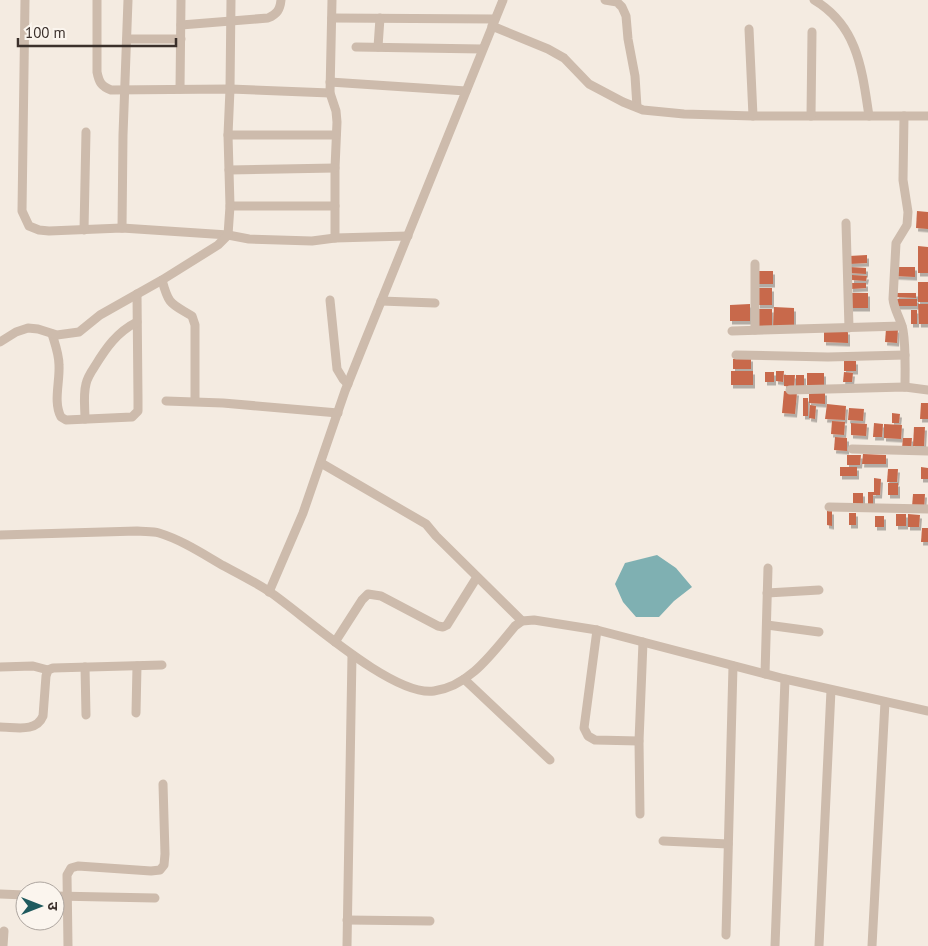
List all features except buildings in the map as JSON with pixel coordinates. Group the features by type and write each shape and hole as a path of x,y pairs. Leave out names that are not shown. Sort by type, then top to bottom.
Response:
{"street":[{"path":"25,0 22,211 28,226 39,230 122,228 228,235 249,239 312,241 335,238 408,236"},
{"path":"97,0 97,72 103,87 111,90 230,89 330,92"},
{"path":"122,228 128,0"},
{"path":"180,89 181,0"},
{"path":"0,342 16,332 28,328 52,334 79,332 100,315 162,280 218,245 228,235 230,206 228,135 231,0"},
{"path":"180,25 268,18 276,14 281,0"},
{"path":"332,0 330,92 336,111 335,238"},
{"path":"269,592 303,513 348,384 503,0"},
{"path":"605,0 617,2 622,7 626,16 635,76 637,107"},
{"path":"814,0 829,9 853,45 862,68 869,116"},
{"path":"332,18 493,22 564,58 589,84 606,94 637,107 653,111 753,116 928,116"},
{"path":"378,48 380,18"},
{"path":"749,29 753,116"},
{"path":"811,116 812,32"},
{"path":"128,39 180,38"},
{"path":"356,47 482,49"},
{"path":"330,82 466,91"},
{"path":"904,116 903,180 908,212 907,225 896,243 894,306 902,326 905,355 905,387"},
{"path":"84,230 86,132"},
{"path":"228,135 336,135"},
{"path":"228,170 335,168"},
{"path":"230,206 335,206"},
{"path":"846,223 849,328"},
{"path":"755,264 755,330"},
{"path":"162,280 166,298 173,306 192,316 195,325 195,401"},
{"path":"52,334 60,364 58,412 60,417 66,420 132,417 136,414 138,399 136,294"},
{"path":"330,300 337,369 348,384"},
{"path":"381,301 435,303"},
{"path":"85,419 85,391 89,376 112,341 124,329 137,322"},
{"path":"732,331 902,326"},
{"path":"736,355 828,357 905,355"},
{"path":"790,390 905,387 928,390"},
{"path":"166,401 195,401 338,413"},
{"path":"852,449 928,452"},
{"path":"321,463 426,524 522,621"},
{"path":"829,507 928,510"},
{"path":"0,535 157,532 176,538 269,592 352,655 398,683 423,691 450,687 464,679 478,668 515,626 522,621 534,620 597,630 785,679 928,710"},
{"path":"765,674 768,568"},
{"path":"335,642 362,600 368,594 381,596 443,627 447,625 477,576"},
{"path":"767,593 818,590"},
{"path":"767,625 819,632"},
{"path":"597,630 584,728 588,736 595,740 639,741"},
{"path":"640,814 639,741 643,642"},
{"path":"348,946 352,655"},
{"path":"0,667 33,666 48,670 53,668 162,665"},
{"path":"136,713 137,666"},
{"path":"726,935 733,666"},
{"path":"85,667 86,715"},
{"path":"0,726 33,727 40,723 43,716 48,670"},
{"path":"464,679 550,760"},
{"path":"776,946 785,679"},
{"path":"819,946 831,690"},
{"path":"872,946 885,702"},
{"path":"68,946 67,875 72,868 78,866 152,871 160,870 164,865 163,784"},
{"path":"663,841 728,844"},
{"path":"0,894 15,895"},
{"path":"68,896 155,898"},
{"path":"348,920 430,921"},
{"path":"3,946 4,931"}],"water":[{"path":"657,555 676,568 692,587 674,601 659,617 636,617 623,602 615,584 625,563"}]}
